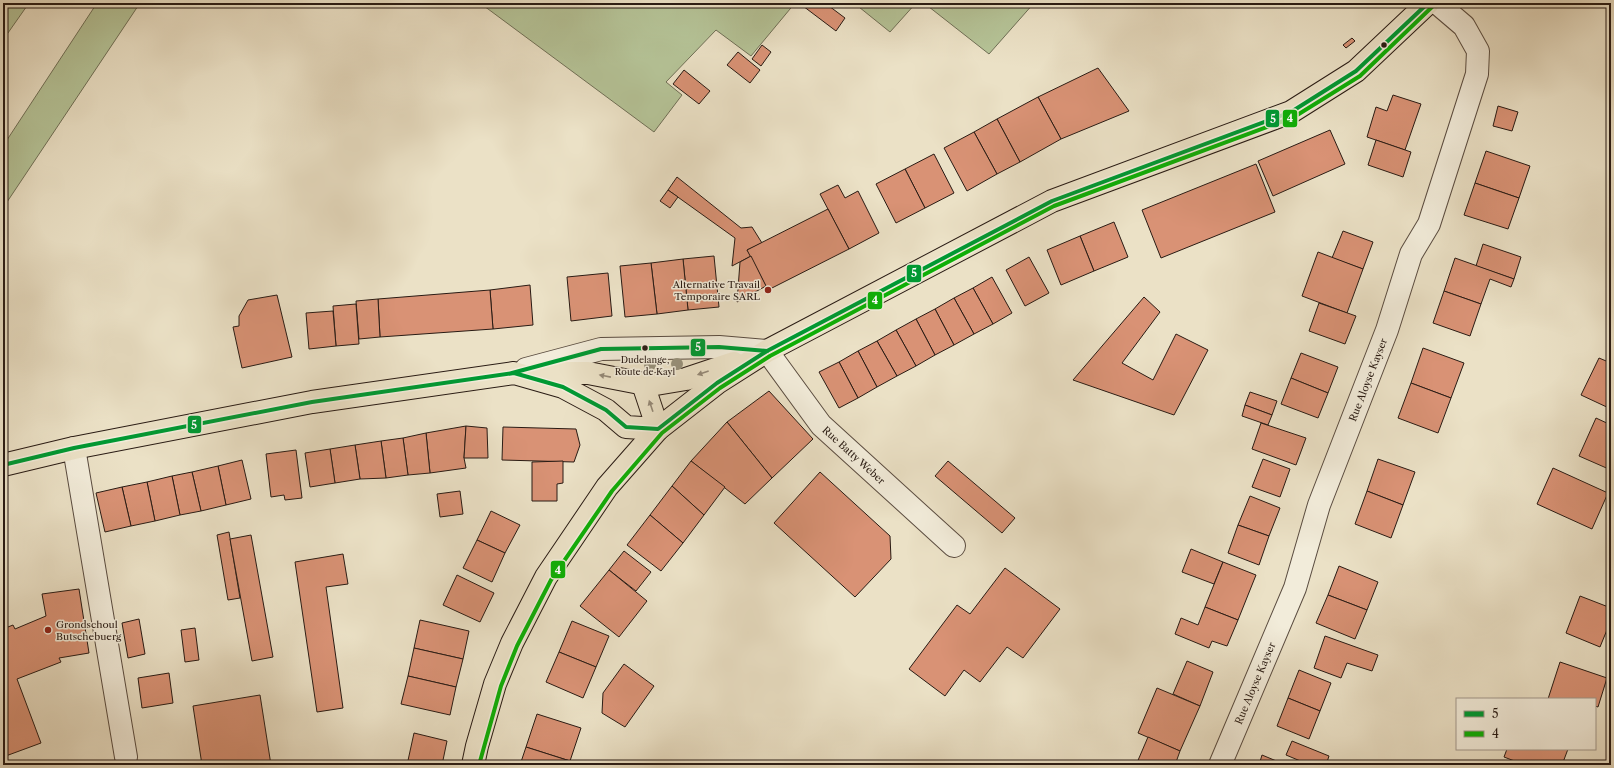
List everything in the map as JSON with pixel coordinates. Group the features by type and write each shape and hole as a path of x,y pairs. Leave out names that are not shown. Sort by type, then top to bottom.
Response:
{"main road":[{"path":"473,765 495,684 512,643 546,577 607,487 658,429 717,383 767,351 1052,201 1291,112 1356,71 1428,3"},
{"path":"3,465 74,448 312,402 514,373 588,373 650,385 686,379 767,351"},
{"path":"514,373 563,387 606,410 626,427 658,429"},
{"path":"643,384 658,429"}],"street":[{"name":"Rue Aloyse Kayser","path":"1220,765 1295,588 1319,506 1387,330 1411,254 1429,224 1477,74 1478,51 1464,26 1437,3"},
{"path":"514,373 601,349 720,347 767,351"},
{"name":"Rue Batty Weber","path":"767,351 821,425 954,546"},
{"path":"74,448 126,757"}],"green space":[{"path":"3,3 29,3 3,40"},
{"path":"97,3 140,3 3,208 3,146"},
{"path":"487,3 795,3 751,56 716,30 666,82 682,95 654,132 484,6"},
{"path":"854,3 916,3 890,32"},
{"path":"924,3 1034,3 989,54"}],"building":[{"path":"799,3 825,3 845,18 836,31"},
{"path":"1352,38 1355,41 1346,48 1343,45"},
{"path":"762,45 771,52 761,66 752,59"},
{"path":"738,52 760,70 750,83 727,65"},
{"path":"1098,68 1129,111 1061,139 1038,97"},
{"path":"684,70 710,91 699,104 673,84"},
{"path":"1393,95 1421,104 1405,150 1367,137 1376,107 1387,111"},
{"path":"1038,97 1061,139 1020,162 997,119"},
{"path":"1498,106 1518,112 1512,131 1493,126"},
{"path":"997,119 1020,162 997,174 974,132"},
{"path":"1330,130 1345,164 1273,196 1258,161"},
{"path":"974,132 997,174 967,191 944,148"},
{"path":"1376,140 1411,152 1403,177 1368,165"},
{"path":"1486,151 1530,166 1519,198 1475,183"},
{"path":"934,154 954,193 925,208 905,169"},
{"path":"1256,164 1275,212 1161,258 1142,210"},
{"path":"905,169 925,208 896,223 876,184"},
{"path":"677,177 741,228 752,227 762,243 747,250 751,256 732,266 735,238 668,190"},
{"path":"1475,183 1519,198 1508,229 1464,215"},
{"path":"838,185 845,198 858,191 879,233 849,249 820,194"},
{"path":"668,190 678,197 670,208 660,201"},
{"path":"828,209 849,249 768,290 747,250"},
{"path":"1114,222 1128,257 1094,271 1080,236"},
{"path":"1343,231 1373,242 1363,269 1332,258"},
{"path":"1080,236 1094,271 1061,285 1047,250"},
{"path":"1483,244 1521,257 1514,279 1476,266"},
{"path":"1318,252 1363,269 1347,313 1302,296"},
{"path":"714,256 719,307 688,310 683,259"},
{"path":"751,256 766,286 737,302 740,262"},
{"path":"1029,257 1049,293 1025,306 1006,270"},
{"path":"1455,258 1514,279 1511,287 1490,279 1481,304 1444,291"},
{"path":"683,259 688,310 657,314 651,263"},
{"path":"651,263 657,314 625,317 620,266"},
{"path":"608,273 612,316 571,321 567,277"},
{"path":"992,277 1012,313 993,324 973,288"},
{"path":"530,285 533,325 493,329 490,290"},
{"path":"973,288 993,324 974,334 954,298"},
{"path":"490,290 493,329 380,337 378,299"},
{"path":"1444,291 1481,304 1470,336 1433,323"},
{"path":"277,295 292,357 242,368 233,327 239,326 239,316 248,300"},
{"path":"1144,297 1160,312 1122,363 1153,380 1176,334 1208,350 1174,415 1073,380"},
{"path":"954,298 974,334 954,345 935,309"},
{"path":"378,299 380,337 359,339 356,301"},
{"path":"1319,303 1356,316 1345,344 1309,331"},
{"path":"356,304 359,344 336,346 333,306"},
{"path":"935,309 954,345 935,355 916,319"},
{"path":"333,311 336,346 309,349 306,313"},
{"path":"916,319 935,355 916,366 896,330"},
{"path":"896,330 916,366 897,376 877,341"},
{"path":"877,341 897,376 877,387 858,351"},
{"path":"1423,348 1464,363 1451,398 1411,383"},
{"path":"858,351 877,387 858,398 839,362"},
{"path":"1301,353 1338,367 1328,393 1291,378"},
{"path":"1599,358 1611,363 1611,409 1581,395"},
{"path":"839,362 858,398 839,408 819,372"},
{"path":"1291,378 1328,393 1318,418 1281,404"},
{"path":"1411,383 1451,398 1438,433 1398,418"},
{"path":"769,391 813,439 772,478 727,422"},
{"path":"1250,392 1277,401 1272,415 1245,405"},
{"path":"1245,405 1272,415 1268,425 1242,416"},
{"path":"1596,418 1611,425 1611,470 1579,456"},
{"path":"727,422 772,478 745,504 691,461"},
{"path":"1261,423 1306,438 1296,465 1252,449"},
{"path":"466,426 464,458 466,468 430,473 426,433"},
{"path":"466,426 487,428 488,458 464,458"},
{"path":"503,427 576,429 580,445 574,462 502,460"},
{"path":"426,433 430,473 408,475 403,438"},
{"path":"403,438 408,475 386,478 381,441"},
{"path":"381,441 386,478 360,479 355,445"},
{"path":"355,445 360,479 335,483 330,449"},
{"path":"330,449 335,483 310,487 305,453"},
{"path":"296,450 302,498 285,500 284,495 271,497 266,454"},
{"path":"1263,459 1290,469 1280,497 1252,487"},
{"path":"1378,459 1415,472 1403,505 1367,491"},
{"path":"242,460 251,499 226,505 218,466"},
{"path":"563,461 563,483 557,484 557,501 532,501 532,462"},
{"path":"691,461 725,487 704,515 672,486"},
{"path":"948,461 1015,518 1002,533 935,476"},
{"path":"218,466 226,505 201,511 192,472"},
{"path":"1553,468 1608,493 1592,529 1537,504"},
{"path":"192,472 201,511 180,515 172,476"},
{"path":"820,472 890,536 891,559 855,597 774,523"},
{"path":"172,476 180,515 155,521 147,482"},
{"path":"147,482 155,521 131,526 122,487"},
{"path":"672,486 704,515 683,543 650,515"},
{"path":"122,487 131,526 105,532 96,493"},
{"path":"460,491 463,514 440,517 437,494"},
{"path":"1367,491 1403,505 1391,538 1355,524"},
{"path":"1250,496 1280,508 1269,536 1238,525"},
{"path":"491,511 520,525 505,553 477,540"},
{"path":"650,515 683,543 661,571 627,545"},
{"path":"1238,525 1269,536 1259,565 1228,553"},
{"path":"229,532 240,598 228,600 217,535"},
{"path":"251,535 273,657 252,661 230,539"},
{"path":"477,540 505,553 492,582 463,568"},
{"path":"1191,549 1223,562 1214,584 1182,572"},
{"path":"624,551 651,572 636,591 609,570"},
{"path":"343,554 348,584 326,587 343,708 317,712 295,562"},
{"path":"1223,562 1256,575 1238,620 1205,607"},
{"path":"1339,566 1378,582 1367,610 1328,595"},
{"path":"1005,568 1060,609 1023,658 1007,647 980,682 964,670 945,696 909,669 957,605 970,614"},
{"path":"609,570 647,601 619,637 580,606"},
{"path":"457,575 494,593 480,622 443,605"},
{"path":"79,589 89,653 59,658 61,662 17,679 41,743 3,757 3,629 13,625 15,629 46,616 42,594"},
{"path":"1328,595 1367,610 1355,639 1316,623"},
{"path":"1580,596 1611,608 1611,620 1600,647 1566,633"},
{"path":"1205,607 1238,620 1227,646 1212,641 1209,648 1175,634 1181,618 1198,625"},
{"path":"139,619 145,654 128,658 122,623"},
{"path":"420,620 469,631 463,659 414,648"},
{"path":"572,621 609,636 596,667 559,652"},
{"path":"195,628 199,660 185,662 181,630"},
{"path":"1325,636 1378,655 1372,671 1347,663 1341,678 1314,668"},
{"path":"414,648 463,659 456,687 408,676"},
{"path":"559,652 596,667 583,698 546,682"},
{"path":"1187,661 1213,672 1200,706 1173,694"},
{"path":"1560,662 1607,678 1598,707 1596,706 1596,698 1548,698"},
{"path":"624,664 654,686 625,727 602,713 603,693"},
{"path":"1299,670 1331,683 1320,711 1288,698"},
{"path":"169,673 173,703 142,708 138,678"},
{"path":"408,676 456,687 450,715 401,704"},
{"path":"1157,688 1200,706 1180,751 1138,733"},
{"path":"260,695 271,765 202,765 193,706"},
{"path":"1288,698 1320,711 1309,739 1277,726"},
{"path":"537,714 581,728 570,761 526,747"},
{"path":"414,733 447,741 442,765 407,765"},
{"path":"1148,737 1180,751 1175,765 1136,765"},
{"path":"1292,741 1329,756 1326,765 1310,765 1286,755"},
{"path":"526,747 570,761 569,765 520,765"},
{"path":"1507,750 1568,750 1562,765 1525,765 1504,757"},
{"path":"1262,755 1286,765 1259,765"}],"transit line":[{"name":"5","path":"3,465 74,448 312,402 514,373 563,387 606,410 626,427 658,429 717,383 767,351 1052,201 1291,112 1356,71 1428,3"},
{"name":"4","path":"479,765 501,686 517,646 551,580 612,491 662,433 720,388 770,356 1054,206 1294,117 1360,76 1432,7"},
{"name":"5","path":"512,373 601,349 719,347 767,351"}],"place":[{"name":"Alternative Travail Temporaire SARL","path":"768,290"},
{"name":"Dudelange, Route de Kayl","path":"645,348"},
{"name":"Grondschoul Butschebuerg","path":"48,630"}]}
